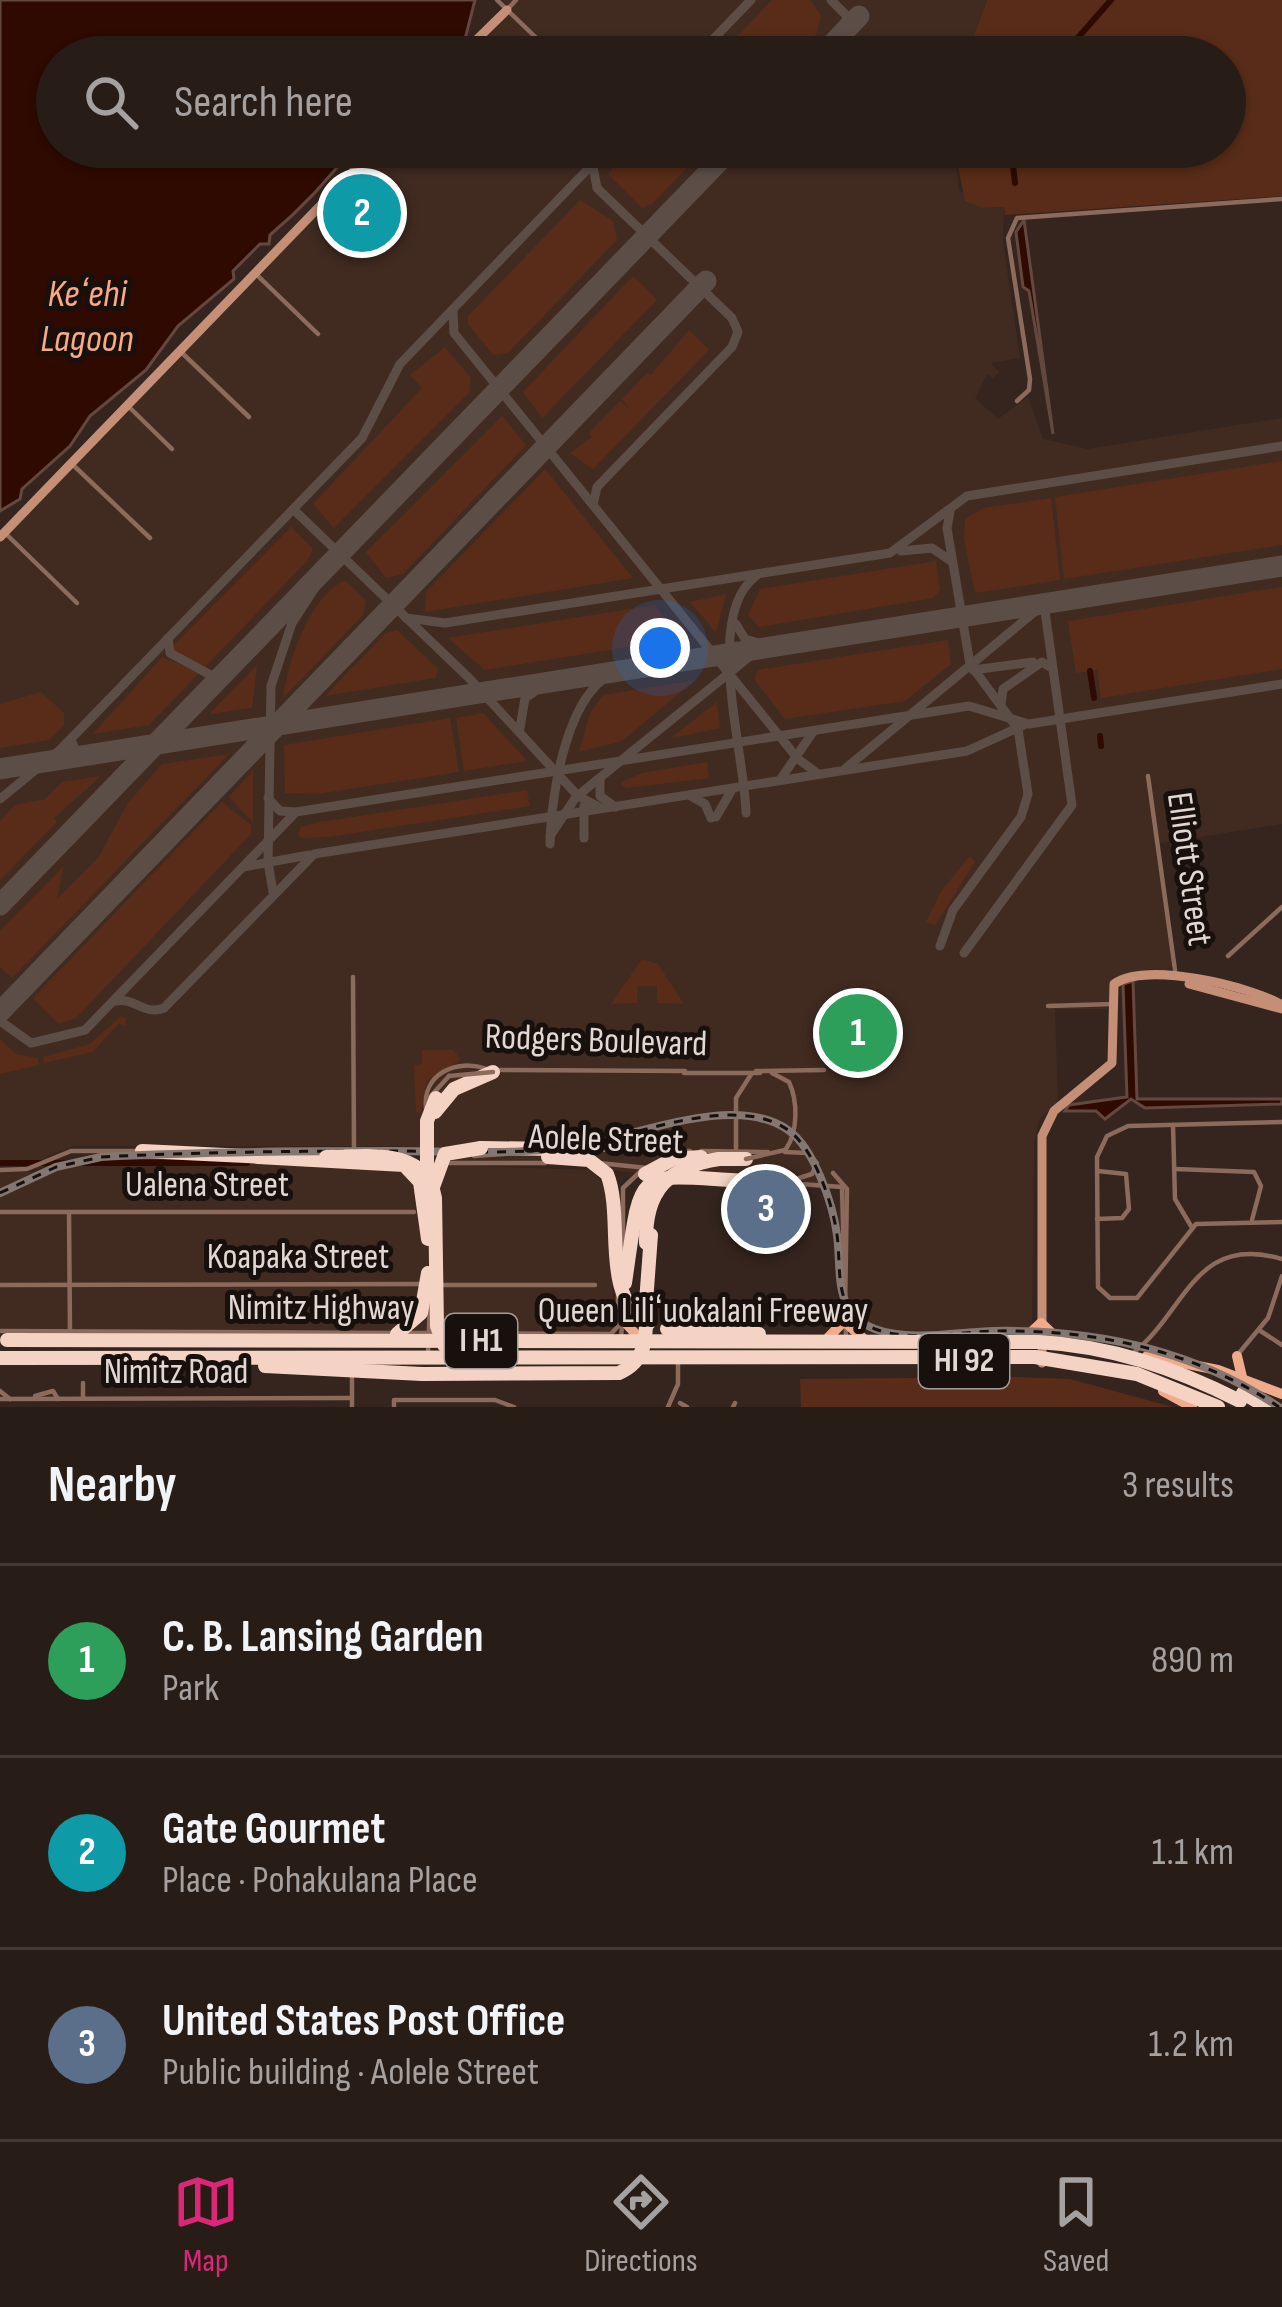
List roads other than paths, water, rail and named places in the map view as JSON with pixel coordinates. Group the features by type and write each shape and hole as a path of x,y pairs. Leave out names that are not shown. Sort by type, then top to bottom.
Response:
{"highway":[{"path":"500,1072 446,1083 427,1121 429,1262 438,1346 458,1364 490,1368 854,1364 941,1358"},
{"path":"429,1193 438,1107 458,1086 500,1072"},
{"path":"142,1150 395,1163 412,1171 422,1186 428,1239"},
{"path":"428,1239 437,1163 452,1150 552,1153 590,1160 607,1174 621,1289 631,1310 648,1324 667,1329 956,1341"},
{"path":"646,1302 646,1219 652,1195 680,1168 741,1155"},
{"path":"326,1160 401,1159 425,1174 435,1198 439,1335 459,1360 490,1368"},
{"path":"648,1324 631,1303 625,1283 626,1210 640,1180 673,1159 719,1159"},
{"path":"625,1283 634,1205 643,1188 673,1174 752,1181"},
{"path":"147,1358 422,1374 619,1373 636,1364 644,1348 652,1218 660,1196 681,1183 752,1181"},
{"path":"2,1337 392,1335 418,1318 429,1262"},
{"name":"Queen Liliʻuokalani Freeway","path":"2,1337 1038,1342 1182,1366 1267,1407"},
{"name":"Queen Liliʻuokalani Freeway","path":"0,1360 1055,1359 1137,1374 1218,1407"},
{"path":"1137,1374 1196,1407"}],"main road":[{"path":"827,1340 845,1317 865,1340"},
{"path":"621,1323 640,1339"},
{"path":"1024,1340 1041,1323 1060,1341"},
{"path":"786,1331 798,1340"},
{"path":"676,1333 681,1364"},
{"name":"HI 92","path":"463,1336 640,1339 676,1333 694,1340 1060,1341 1229,1374 1244,1395 1279,1393"},
{"path":"92,1361 84,1346 98,1336"},
{"path":"463,1336 453,1346 468,1360"},
{"name":"Nimitz Highway","path":"2,1337 463,1336"},
{"path":"681,1364 682,1348 694,1340"},
{"path":"1237,1356 1244,1395"},
{"name":"Nimitz Highway","path":"0,1360 1042,1363 1126,1376 1196,1407"},
{"path":"332,1360 352,1376 371,1360"}],"street":[{"path":"496,0 534,36"},
{"path":"482,36 516,0"},
{"path":"77,603 1,533 354,168"},
{"path":"360,168 377,185"},
{"path":"1017,400 1030,383 1008,238 1018,218 1282,199"},
{"path":"316,207 355,245"},
{"path":"254,272 318,334"},
{"path":"178,350 249,417"},
{"path":"126,404 172,449"},
{"path":"70,462 150,538"},
{"name":"Elliott Street","path":"1113,1004 1113,986 1121,979 1174,974 1148,776"},
{"path":"1228,956 1282,908"},
{"path":"1174,974 1282,1007"},
{"path":"353,977 354,1150"},
{"path":"1042,1363 1042,1136 1051,1114 1110,1066 1113,1004 1048,1006"},
{"name":"Rodgers Boulevard","path":"428,1360 422,1336 430,1285 428,1088 446,1070 474,1064 500,1072 824,1070"},
{"path":"741,1155 736,1104 741,1084 755,1071"},
{"path":"500,1072 776,1074 793,1089 792,1140 778,1154 591,1149 552,1153"},
{"path":"428,1114 431,1092 446,1083"},
{"path":"1282,1122 1128,1126 1110,1133 1099,1148 1096,1171 1098,1287 1105,1296 1127,1300 1142,1295 1191,1226 1282,1222"},
{"path":"1173,1125 1176,1203 1191,1226"},
{"path":"412,1149 428,1135"},
{"path":"579,1163 591,1149"},
{"name":"Aolele Street","path":"0,1170 35,1166 78,1150 480,1153"},
{"name":"Aolele Street","path":"354,1150 449,1163 678,1166 752,1181 838,1184 845,1200"},
{"path":"741,1155 805,1152 814,1158 812,1174 790,1180"},
{"path":"428,1161 480,1153"},
{"path":"429,1193 437,1171 449,1163"},
{"path":"599,1163 615,1184 621,1323 614,1337"},
{"path":"619,1360 614,1337 621,1323 623,1188 629,1177 648,1168"},
{"path":"1174,1169 1254,1172 1261,1189 1252,1220"},
{"path":"1096,1171 1122,1172 1130,1182 1127,1214 1097,1219"},
{"path":"832,1173 846,1186 846,1360"},
{"name":"Ualena Street","path":"0,1212 414,1211"},
{"path":"69,1212 69,1285 62,1334 70,1361"},
{"path":"1133,1354 1192,1281 1211,1265 1246,1254 1282,1259"},
{"path":"1218,1407 1237,1356 1259,1330 1282,1276"},
{"name":"Koapaka Street","path":"0,1285 596,1285"},
{"path":"1259,1330 1282,1345"},
{"path":"1155,1331 1151,1344 1166,1360"},
{"path":"62,1334 117,1334"},
{"path":"348,1336 352,1407"},
{"path":"463,1336 534,1336"},
{"path":"668,1407 681,1364"},
{"path":"83,1383 83,1398"},
{"path":"34,1399 40,1391 53,1391 58,1399"},
{"name":"Nimitz Road","path":"0,1395 46,1403 83,1398 127,1403 317,1403 352,1398"},
{"path":"394,1403 495,1400 514,1407"}],"water":[{"name":"Keʻehi Lagoon","path":"0,0 475,0 466,36 36,36 36,168 335,168 270,235 269,244 260,244 233,271 234,279 178,326 146,370 90,416 70,446 22,489 20,499 0,511"},
{"path":"1024,220 1053,434 1029,291 1023,287 1016,232"},
{"path":"1133,981 1137,1099 1282,1099 1282,1104 1145,1108 1131,1099 1105,1119 1096,1111 1065,1111 1069,1105 1127,1097 1123,984"}],"waterway":[{"path":"1079,36 1111,0"},
{"path":"1013,168 1015,183"},
{"path":"1090,671 1094,698"},
{"path":"1100,736 1101,746"},
{"path":"0,1163 247,1163"}],"railway":[{"path":"0,1193 56,1167 101,1157 524,1151 576,1146 695,1118 746,1116 788,1130 814,1163 835,1222 845,1302 861,1322 903,1335 1031,1331 1106,1339 1178,1357 1279,1407"}],"place":[{"name":"Gate Gourmet","path":"362,213"},
{"name":"C. B. Lansing Garden","path":"858,1033"},
{"name":"United States Post Office","path":"766,1209"}]}
